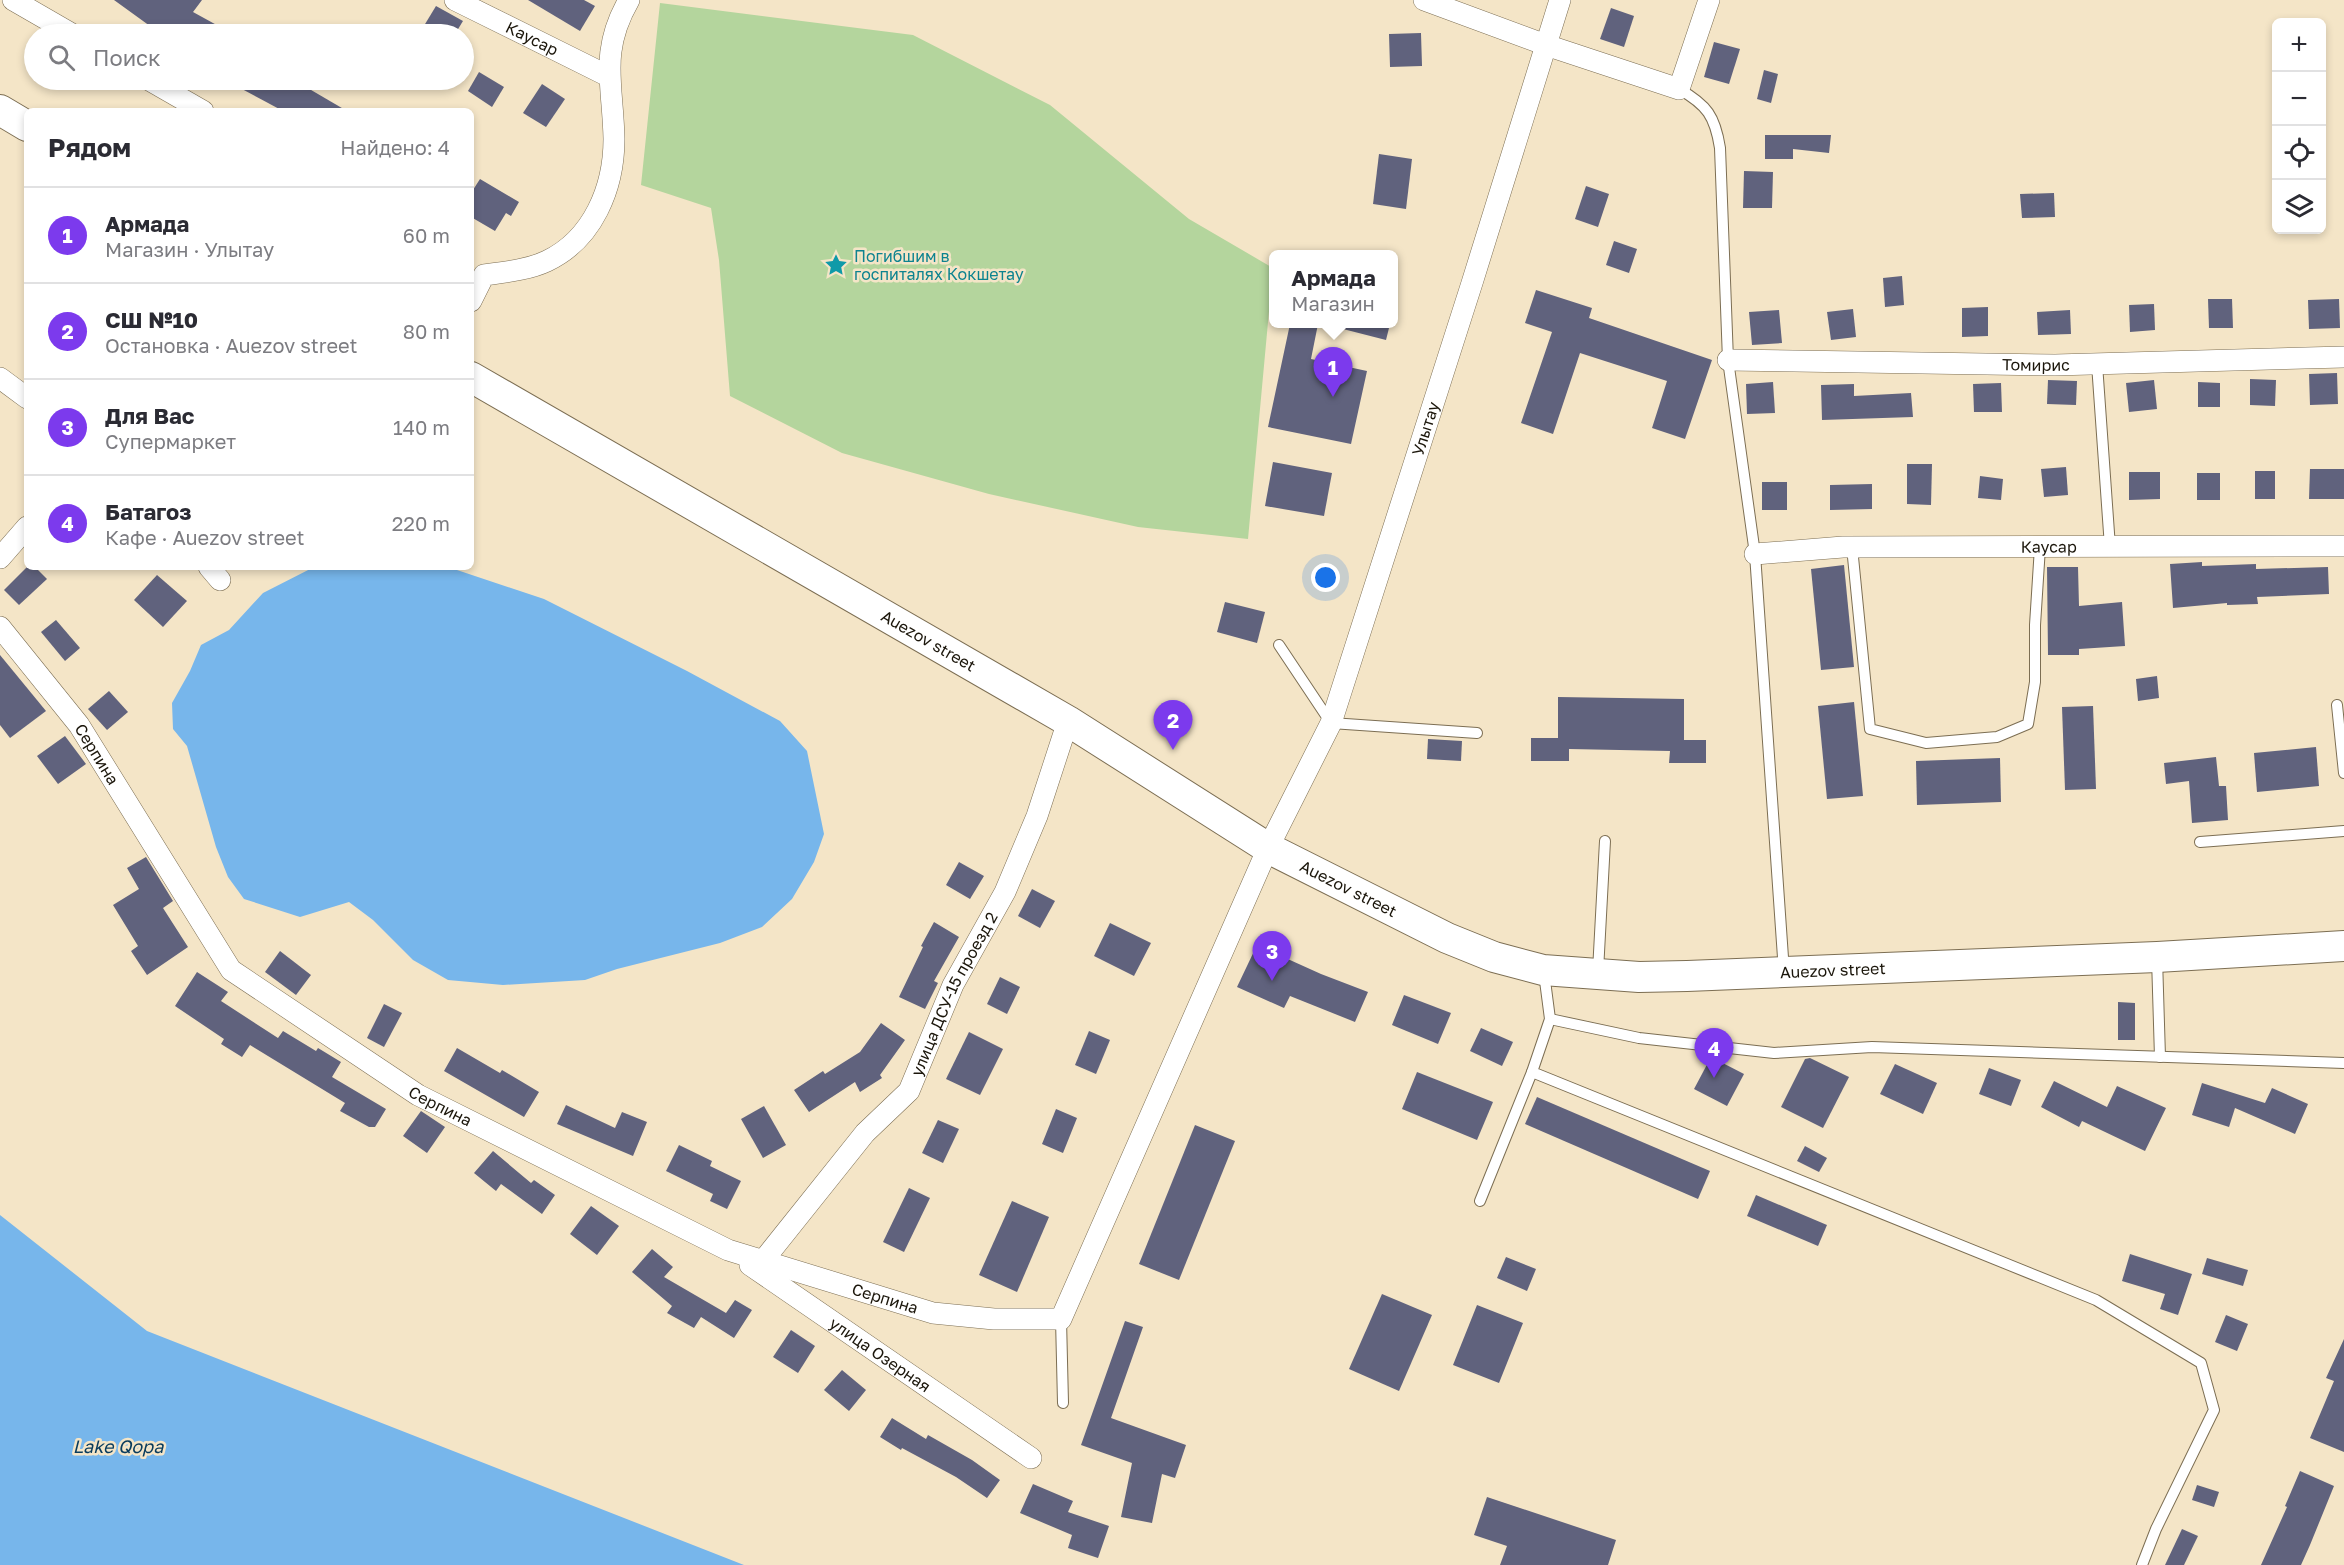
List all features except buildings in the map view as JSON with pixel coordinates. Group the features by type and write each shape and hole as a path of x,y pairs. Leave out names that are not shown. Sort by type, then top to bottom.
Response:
{"main road":[{"path":"0,110 24,124"},
{"name":"Auezov street","path":"474,378 1068,721 1268,848 1447,938 1494,957 1543,970 1687,976 2157,957 2344,946"}],"street":[{"path":"13,0 55,24"},
{"name":"Каусар","path":"455,0 608,76"},
{"path":"474,289 478,272 517,270 545,262 559,254 583,233 599,210 608,186 614,139 608,76 612,38 619,17 629,0"},
{"path":"1424,0 1458,6 1546,45 1680,89 1709,0"},
{"name":"Улытау","path":"1268,848 1331,723 1560,0"},
{"path":"166,90 198,108"},
{"name":"Томирис","path":"1728,360 2097,364 2344,357"},
{"path":"0,378 24,396"},
{"path":"0,558 24,530"},
{"name":"Каусар","path":"1755,554 1852,547 2344,546"},
{"name":"Серпина","path":"0,627 79,725 231,970 418,1095 728,1250 762,1262 933,1313 994,1319 1061,1319"},
{"name":"улица ДСУ-15 проезд 2","path":"762,1262 865,1133 909,1091 953,985 1005,892 1037,816 1068,721"},
{"path":"1061,1319 1268,848"},
{"name":"улица Озерная","path":"728,1250 1031,1458"}],"lane":[{"path":"1680,89 1697,99 1709,111 1717,129 1720,148 1728,360 1755,554 1785,972"},
{"path":"2097,364 2110,547"},
{"path":"1852,547 1869,729 1926,743 1997,737 2028,723 2035,682 2035,625 2040,547"},
{"path":"1279,645 1331,723 1477,733"},
{"path":"2337,705 2344,773"},
{"path":"2200,842 2344,831"},
{"path":"1598,974 1605,841"},
{"path":"2157,957 2160,1057"},
{"path":"1480,1201 1532,1071 1550,1019 1543,970"},
{"path":"1550,1019 1639,1038 1774,1053 1872,1047 2344,1063"},
{"path":"1532,1071 2096,1300 2201,1363 2214,1410 2156,1529 2142,1565"},
{"path":"1061,1319 1063,1403"}],"green space":[{"path":"660,3 913,35 1050,105 1189,219 1269,266 1269,311 1248,539 1138,527 989,494 842,453 730,396 719,260 711,208 641,185"}],"water":[{"path":"308,570 457,570 544,599 780,721 807,751 824,834 814,862 792,899 762,927 720,943 617,969 585,980 503,985 448,980 413,960 373,920 349,902 300,917 244,899 228,877 216,847 187,746 173,729 172,703 201,645 229,630 263,593"},
{"name":"Lake Qopa","path":"0,1215 147,1331 744,1565 0,1565"}],"place":[{"name":"Погибшим в госпиталях Кокшетау","path":"836,265"},
{"name":"Армада","path":"1333,397"},
{"name":"СШ №10","path":"1173,750"},
{"name":"Для Вас","path":"1272,981"},
{"name":"Батагоз","path":"1714,1078"}]}
